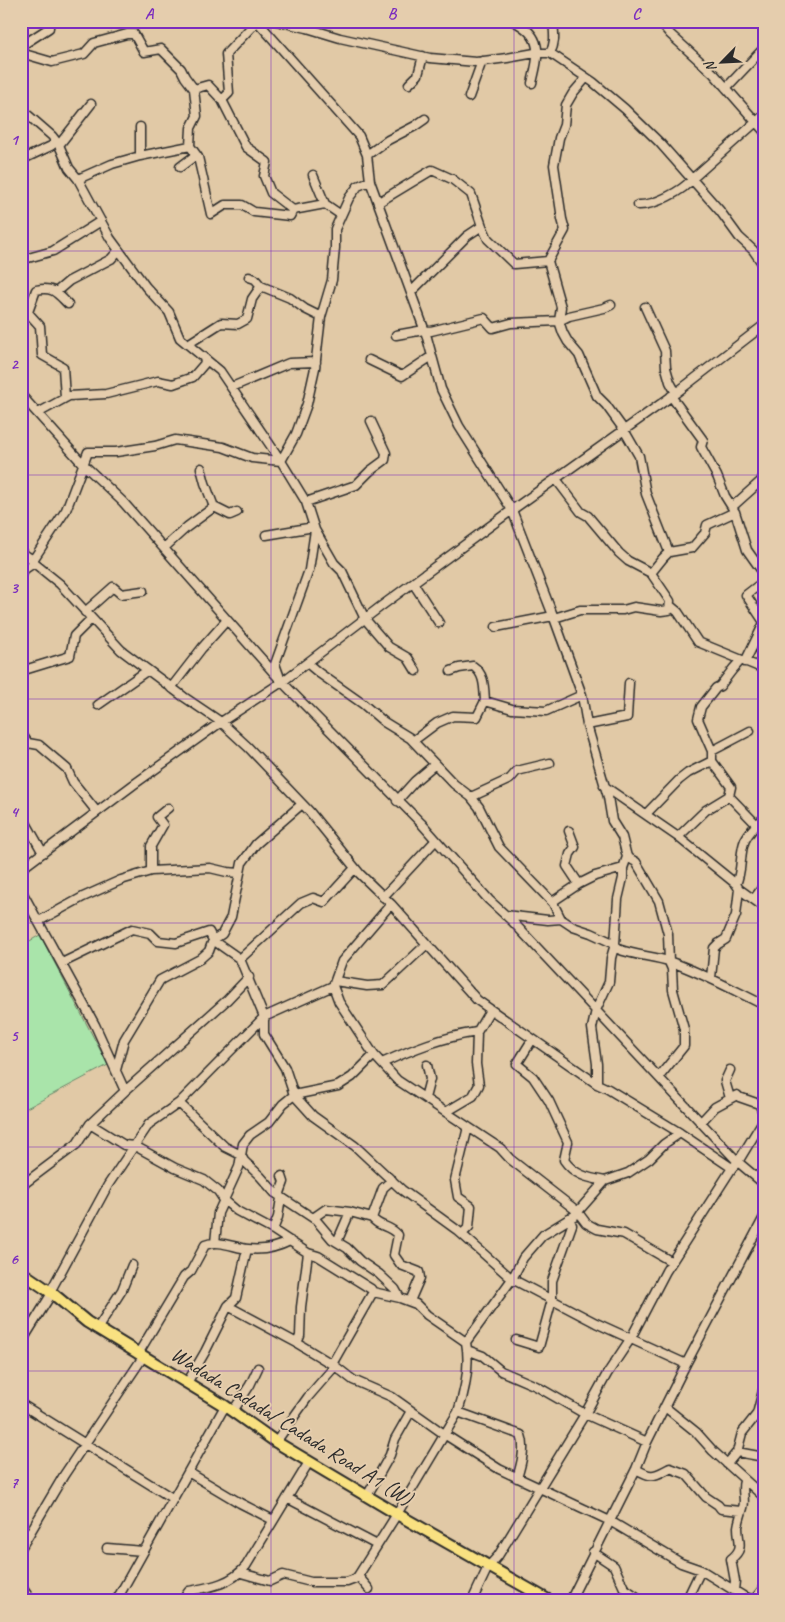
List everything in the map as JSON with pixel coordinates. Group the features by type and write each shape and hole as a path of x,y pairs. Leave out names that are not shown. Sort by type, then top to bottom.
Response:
{"main road":[{"name":"Wadada Cadada/ Cadada Road A1 (W)","path":"21,1272 51,1292 97,1328 229,1409 276,1442 488,1567 550,1601"}],"street":[{"path":"21,46 49,28 49,21"},
{"path":"222,100 229,93 226,54 257,21 359,136 367,155 370,181 425,330 442,389 459,426 512,510 553,617 582,695 587,726 608,797 612,821 622,837 627,856 618,898 615,944 608,982 596,1010 592,1028 597,1064 597,1084"},
{"path":"276,21 308,25 340,38 423,56 482,61 550,53 625,108 692,178 720,210 739,237 753,250 764,266"},
{"path":"513,21 531,32 538,53 532,83"},
{"path":"550,53 554,46 554,21"},
{"path":"659,21 670,34 714,74 764,131"},
{"path":"757,21 764,27"},
{"path":"21,53 52,62 84,54 94,43 127,34 134,34 144,52 161,49 181,69 194,89 197,116 191,128 190,146 196,155 203,175 211,214 225,205 242,205 254,212 290,216 294,210 325,204"},
{"path":"726,88 764,48"},
{"path":"408,84 418,75 423,56"},
{"path":"469,97 482,61"},
{"path":"586,78 573,93 566,105 564,125 555,155 554,165 562,219 566,230 548,261 561,307 559,321 568,342 579,355 596,396 606,405 624,430 638,456 646,494 669,552"},
{"path":"194,89 208,85 222,100 246,147 267,162 264,176 271,193 294,210"},
{"path":"21,160 57,144 91,104"},
{"path":"21,109 52,136 110,238 146,287 169,312 180,338 220,371 232,387 306,502 315,529 334,563 342,571 365,619 389,647 408,658 416,671"},
{"path":"638,205 647,205 686,187 692,178 764,115"},
{"path":"367,155 388,140 425,119"},
{"path":"140,127 140,156"},
{"path":"78,179 112,164 190,146"},
{"path":"180,167 196,155"},
{"path":"379,202 432,170 452,179 471,194 488,239 514,264 548,261"},
{"path":"313,175 325,204 341,215"},
{"path":"281,461 296,434 307,404 316,362 321,317 332,280 335,229 349,198 358,186 370,181"},
{"path":"21,260 53,251 101,221"},
{"path":"411,292 467,236 482,226"},
{"path":"56,292 69,281 111,259 120,250"},
{"path":"249,277 255,279 261,286 290,298 304,309 321,317"},
{"path":"188,344 220,322 238,324 247,319 252,300 261,286"},
{"path":"28,312 36,290 46,287 56,292 68,304"},
{"path":"396,335 425,330 431,331 484,318 493,328 511,323 559,321 569,316 604,308 611,304"},
{"path":"21,305 40,326 42,355 63,367 65,398"},
{"path":"645,307 665,351 666,368 674,394 703,440 701,447 733,509 748,550 764,574"},
{"path":"21,869 221,722 282,682 512,510 674,394 764,325"},
{"path":"369,360 402,376 432,356"},
{"path":"38,413 69,396 106,394 158,381 173,384 193,377 205,363 204,357"},
{"path":"232,387 289,364 316,362"},
{"path":"21,395 83,464 123,502 282,682 397,801 421,823 489,900 596,1010 738,1162 764,1184"},
{"path":"306,502 356,485 385,460 386,453 371,421"},
{"path":"22,570 34,561 66,510 88,452 116,452 155,446 175,440 223,447 252,458 281,461"},
{"path":"201,468 214,507 230,515 237,512"},
{"path":"651,574 669,552 692,548 705,533 708,525 733,509 761,481 764,475"},
{"path":"556,479 581,512 588,516 619,553 628,561 651,574 670,601 669,610"},
{"path":"164,548 187,527 214,507"},
{"path":"266,535 315,529"},
{"path":"282,682 275,664 309,570 315,529"},
{"path":"21,552 60,584 121,650 171,688 221,722 248,747 302,804 355,868 391,904 477,1000 597,1084 680,1133 732,1168"},
{"path":"678,837 706,810 729,796 731,787 712,761 712,751 698,720 701,707 732,669 743,661 764,622 746,595 764,581"},
{"path":"413,583 440,623"},
{"path":"85,612 113,587 122,594 143,591"},
{"path":"496,626 553,617 580,610 624,610 634,607 661,611 669,610 672,607 678,612 698,642 764,669"},
{"path":"21,671 70,656 74,636 91,619"},
{"path":"171,688 227,620"},
{"path":"307,663 363,704 384,722 413,741 434,765 471,797 479,807 499,847 552,902 561,919 573,927 615,944 618,949 634,955 669,962 711,978 764,1005"},
{"path":"413,741 437,723 453,716 477,717 485,701 480,671 473,666 459,668 451,672"},
{"path":"98,705 148,670"},
{"path":"587,726 627,717 629,684"},
{"path":"485,701 512,709 546,710 582,695"},
{"path":"712,751 750,731"},
{"path":"21,733 24,745 39,745 67,769 73,782 97,812"},
{"path":"646,814 679,780 688,773 712,761"},
{"path":"471,797 510,779 517,771 550,762"},
{"path":"397,801 415,781 434,765"},
{"path":"604,786 678,837 764,906"},
{"path":"729,796 757,825"},
{"path":"116,1070 124,1040 160,980 200,959 209,951 212,940 222,934 231,917 242,863 256,844 302,804"},
{"path":"151,871 151,846 163,825 157,817 168,808"},
{"path":"21,814 43,853"},
{"path":"711,978 714,948 726,939 736,915 745,838 764,818"},
{"path":"569,831 575,848 570,854 567,866 579,884"},
{"path":"383,897 436,840"},
{"path":"627,856 636,862 659,902 668,934 669,962 672,969 675,997 684,1029 684,1046 659,1078"},
{"path":"39,920 83,897 151,871 210,868 240,873"},
{"path":"240,959 301,903 313,898 324,902 355,868"},
{"path":"552,902 595,876 623,868"},
{"path":"754,899 764,885"},
{"path":"21,890 95,1025 125,1091"},
{"path":"391,904 342,961 334,984 339,1002 374,1055 397,1080 500,1148 510,1159 576,1211 586,1223 597,1229 624,1234 672,1262"},
{"path":"505,915 548,920 561,919"},
{"path":"62,963 132,929 150,933 158,941 176,943 209,932 212,940 240,959 264,1017 264,1034 285,1068 294,1095 313,1116 355,1146 392,1180 462,1234 512,1279 596,1323 686,1364"},
{"path":"21,1343 51,1292 108,1185 149,1124 179,1103 264,1017 334,984 382,985 427,944"},
{"path":"21,1186 77,1144 90,1124 227,1000 249,977"},
{"path":"446,1112 473,1096 479,1085 476,1064 477,1032 490,1010"},
{"path":"382,1063 419,1047 452,1036 477,1032"},
{"path":"532,1040 517,1064 533,1077 549,1101 568,1142 564,1160 570,1169 584,1177 605,1181"},
{"path":"215,1242 218,1213 239,1167 243,1144 250,1135 269,1122 283,1104 294,1095 338,1086 352,1076 374,1055"},
{"path":"424,1098 430,1079 428,1066"},
{"path":"730,1070 725,1081 730,1098"},
{"path":"701,1122 715,1107 737,1095 759,1104 764,1114"},
{"path":"179,1103 225,1147 240,1155 275,1194 313,1218 332,1239 395,1288 400,1298"},
{"path":"472,1601 488,1567 498,1556 585,1414 607,1374 631,1338 672,1262 732,1168 738,1162 764,1118"},
{"path":"90,1124 124,1145 135,1146 175,1168 204,1180 218,1191 224,1200 237,1211 273,1230 308,1253 318,1256 373,1292 416,1304 427,1315 501,1370 536,1386 585,1414 647,1442"},
{"path":"462,1234 469,1227 471,1206 458,1197 455,1180 468,1127"},
{"path":"241,1572 270,1580 283,1575 311,1582 347,1582 356,1579 458,1412 463,1395 467,1346 512,1279 523,1258 543,1234 569,1218 605,1181 628,1173 649,1159 664,1144 680,1133"},
{"path":"273,1230 282,1198 280,1193 284,1182 282,1176"},
{"path":"372,1218 383,1188 392,1180"},
{"path":"313,1218 326,1209 350,1212 372,1218 376,1223 392,1228 398,1234 394,1255 401,1265 419,1272 420,1278 410,1301"},
{"path":"337,1242 350,1212"},
{"path":"516,1340 539,1348 552,1300 552,1281 572,1225 569,1218"},
{"path":"570,1601 686,1364 764,1218"},
{"path":"21,1548 64,1475 141,1355 184,1277 191,1271 203,1248 215,1242 247,1249 274,1249 290,1241"},
{"path":"186,1383 205,1352 228,1306 236,1298 247,1249"},
{"path":"297,1343 300,1336 301,1307 308,1253"},
{"path":"97,1328 122,1290 132,1265"},
{"path":"276,1442 308,1397 334,1365 373,1292"},
{"path":"228,1306 297,1343 334,1365 353,1380 392,1397 444,1434 499,1469 610,1521 680,1564 701,1570 734,1590 741,1598 755,1600 764,1587"},
{"path":"116,1601 172,1498 229,1409 250,1385 258,1368"},
{"path":"728,1464 737,1452 742,1433 759,1410 764,1387"},
{"path":"21,1404 172,1498"},
{"path":"665,1407 696,1432 744,1481 764,1497"},
{"path":"367,1496 411,1411"},
{"path":"458,1412 520,1435 524,1443 521,1467 516,1478"},
{"path":"737,1452 764,1457"},
{"path":"187,1601 186,1595 189,1590 215,1587 241,1572 309,1462"},
{"path":"636,1469 652,1476 657,1476 670,1468 686,1474 706,1497 722,1509 741,1511"},
{"path":"188,1472 273,1520"},
{"path":"734,1590 735,1581 731,1559 736,1555 741,1542 738,1528 743,1508 744,1481"},
{"path":"287,1498 377,1545"},
{"path":"106,1548 144,1551"},
{"path":"593,1552 614,1566 624,1588 643,1601"},
{"path":"686,1601 701,1570"},
{"path":"358,1576 369,1589"},
{"path":"21,1586 30,1601"}],"green space":[{"path":"40,935 108,1065 21,1111 21,946"}]}
